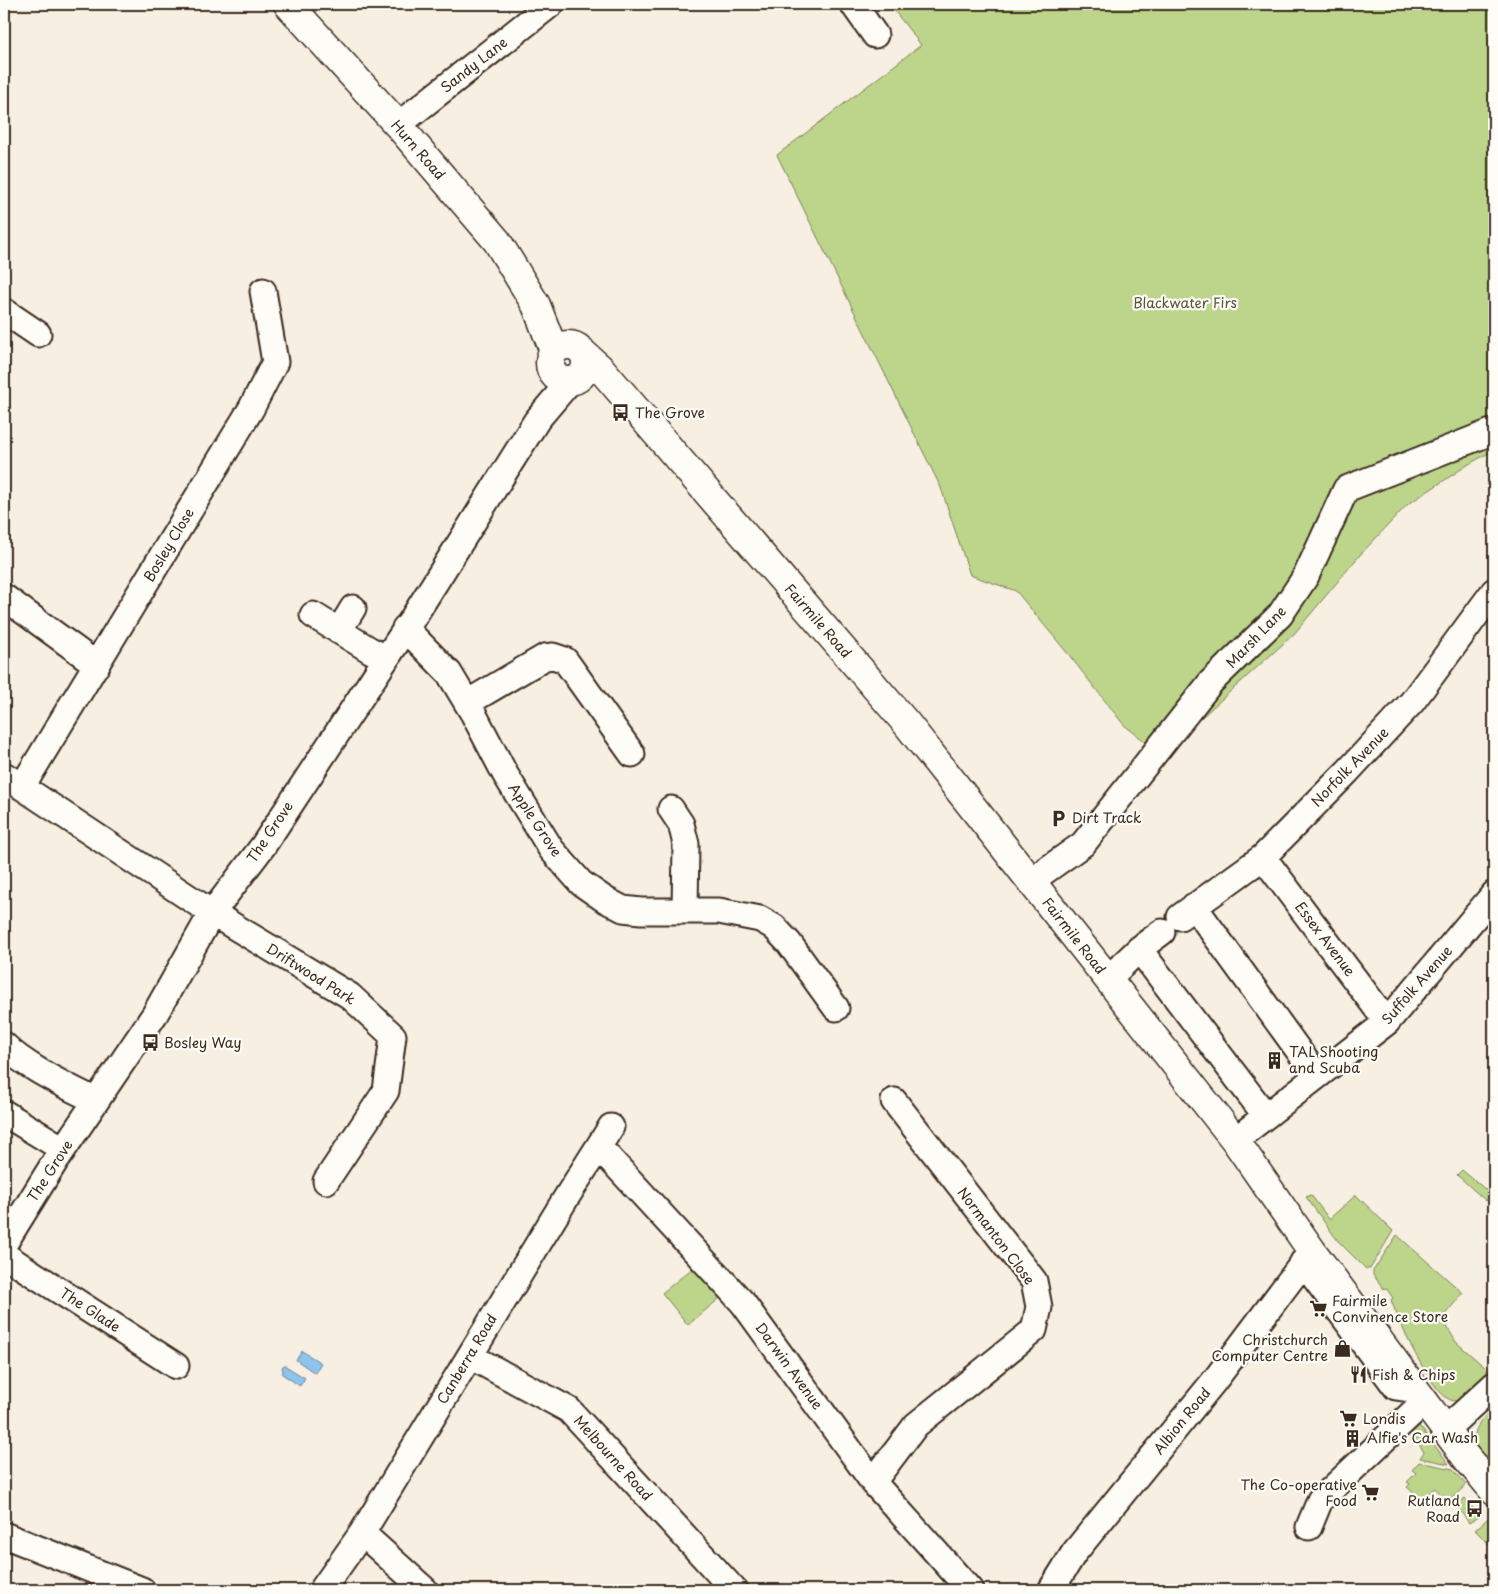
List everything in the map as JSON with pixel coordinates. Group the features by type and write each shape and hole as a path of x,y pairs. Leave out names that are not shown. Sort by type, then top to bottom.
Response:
{"main road":[{"name":"Hurn Road","path":"288,4 398,125 497,241 569,364"},
{"name":"Fairmile Road","path":"569,364 601,369 907,724 1235,1140 1308,1257 1494,1491"}],"street":[{"name":"Sandy Lane","path":"398,125 551,4"},
{"path":"853,4 875,35"},
{"name":"Bosley Close","path":"13,782 97,665 251,409 275,362 263,291"},
{"path":"4,311 38,334"},
{"name":"The Grove","path":"4,1244 63,1149 155,1014 212,913 263,846 386,658 536,420 569,364"},
{"name":"Marsh Lane","path":"1031,882 1083,844 1211,682 1280,615 1306,576 1346,490 1494,431"},
{"name":"Norfolk Avenue","path":"1108,979 1139,949 1263,857 1347,772 1412,702 1494,591"},
{"path":"4,598 97,665"},
{"path":"339,631 353,608"},
{"path":"313,615 386,658"},
{"name":"Apple Grove","path":"405,628 449,673 505,774 551,849 581,883 623,909 641,911 719,911 760,919 774,927 789,943 836,1008"},
{"path":"467,703 545,657 554,656 565,660 632,754"},
{"path":"13,782 212,913"},
{"path":"671,809 681,824 686,844 685,910"},
{"name":"Essex Avenue","path":"1263,857 1387,1022"},
{"name":"Suffolk Avenue","path":"1235,1140 1387,1022 1494,894"},
{"name":"Driftwood Park","path":"212,913 350,996 394,1036 386,1091 326,1181"},
{"path":"1179,918 1316,1076"},
{"path":"1139,949 1266,1116"},
{"path":"4,1045 39,1071 96,1101"},
{"path":"4,1113 63,1149"},
{"name":"Normanton Close","path":"873,1482 916,1425 1034,1330 1039,1308 1034,1281 897,1114"},
{"name":"Darwin Avenue","path":"605,1137 743,1303 873,1482 970,1590"},
{"name":"Canberra Road","path":"322,1590 362,1533 605,1137"},
{"name":"The Glade","path":"4,1255 176,1366"},
{"name":"Albion Road","path":"1051,1590 1074,1553 1215,1380 1308,1257"},
{"name":"Melbourne Road","path":"470,1356 569,1410 734,1590"},
{"path":"1445,1430 1494,1385"},
{"path":"1309,1527 1320,1500 1420,1396"},
{"path":"362,1533 425,1590"},
{"path":"4,1535 142,1590"}],"green space":[{"name":"Blackwater Firs","path":"889,4 1494,4 1494,450 1469,464 1407,505 1359,556 1294,634 1161,754 1124,725 1016,591 970,575 941,488 777,155 921,45"},
{"path":"1462,1170 1492,1195 1486,1201 1457,1175"},
{"path":"1311,1195 1329,1219 1356,1195 1393,1231 1370,1269 1366,1269 1338,1241 1306,1197"},
{"path":"1397,1235 1463,1293 1442,1318 1456,1342 1488,1370 1470,1394 1460,1400 1455,1401 1446,1397 1427,1374 1401,1324 1391,1300 1393,1298 1373,1275 1373,1271"},
{"path":"694,1267 720,1298 688,1325 662,1293"},
{"path":"1494,1406 1494,1471 1480,1452 1474,1438 1479,1425"},
{"path":"1417,1423 1449,1464 1420,1458 1424,1452 1409,1430"},
{"path":"1419,1462 1453,1469 1466,1485 1448,1502 1435,1488 1421,1500 1407,1487 1410,1484 1407,1482 1416,1473 1412,1470"},
{"path":"1465,1498 1479,1516 1469,1523 1456,1505"},
{"path":"1488,1518 1494,1523 1494,1546 1492,1547 1475,1530"}],"water":[{"path":"302,1351 321,1363 315,1373 296,1360"},
{"path":"284,1365 305,1378 300,1386 282,1374 282,1367"}],"place":[{"name":"The Grove","path":"621,413"},
{"name":"Dirt Track","path":"1058,818"},
{"name":"Bosley Way","path":"150,1043"},
{"name":"TAL Shooting and Scuba","path":"1275,1060"},
{"name":"Fairmile Convinence Store","path":"1318,1309"},
{"name":"Christchurch Computer Centre","path":"1342,1348"},
{"name":"Fish & Chips","path":"1358,1375"},
{"name":"Londis","path":"1349,1419"},
{"name":"Alfie's Car Wash","path":"1353,1438"},
{"name":"The Co-operative Food","path":"1371,1493"},
{"name":"Rutland Road","path":"1474,1509"}]}
